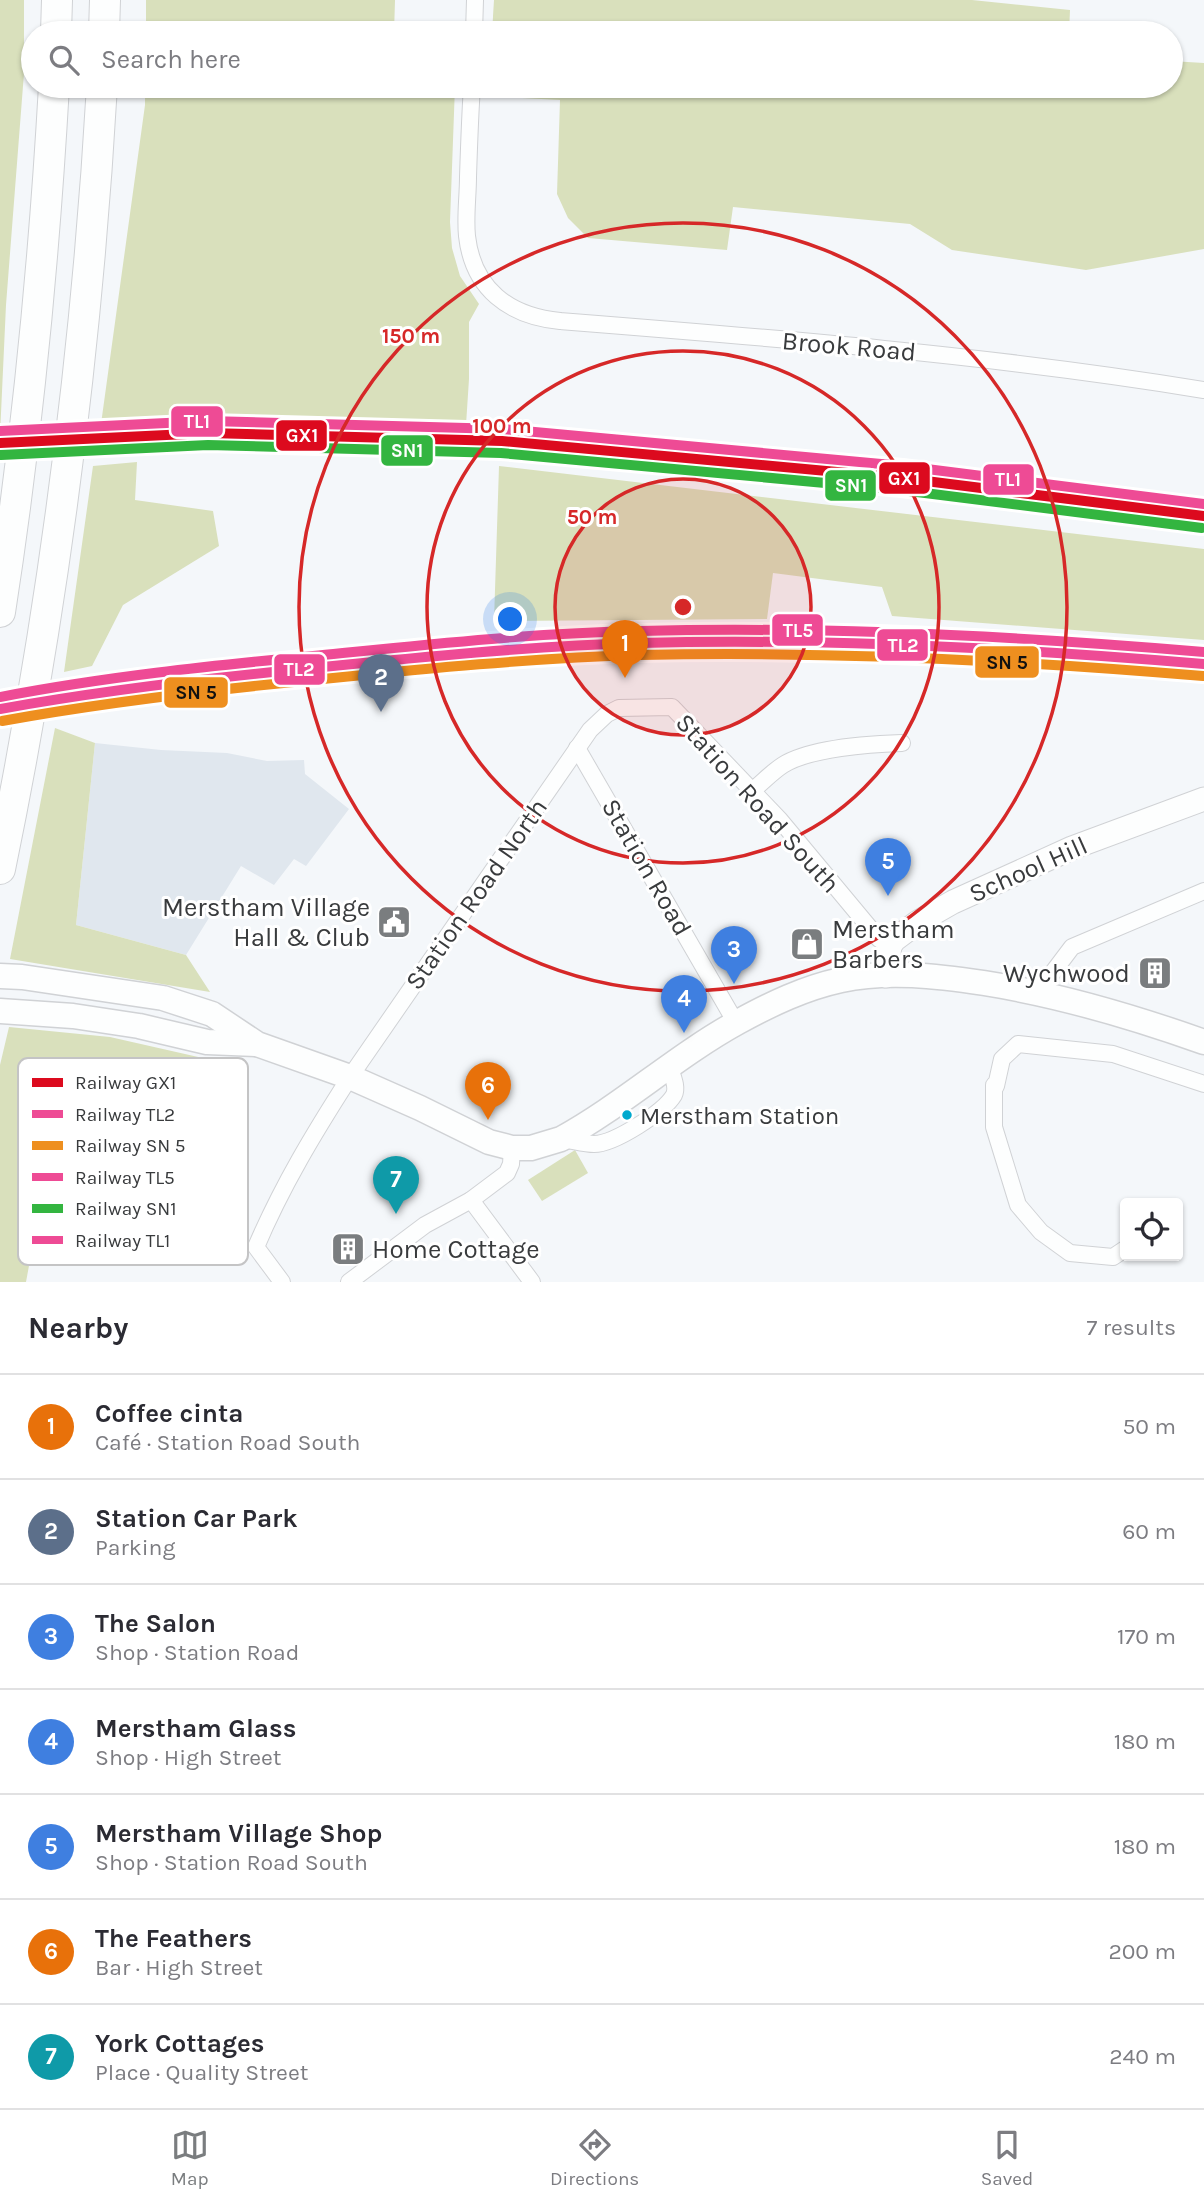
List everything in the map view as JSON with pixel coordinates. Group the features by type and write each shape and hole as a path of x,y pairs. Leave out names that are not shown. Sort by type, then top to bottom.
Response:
{"highway":[{"path":"56,21 57,0"},
{"path":"105,21 106,0"},
{"path":"0,612 18,489 38,307 53,98"},
{"path":"0,869 40,648 60,516 88,270 101,98"}],"main road":[{"path":"11,976 163,998 212,1014 257,1044 349,1077 489,1142 512,1148 531,1148 561,1139 736,1023 793,994 843,979 937,976 1038,992 1087,1004 1204,1042"},
{"path":"8,1012 73,1016 207,1042 257,1044"}],"street":[{"path":"474,21 475,0"},
{"name":"Brook Road","path":"471,98 467,235 472,262 497,299 518,312 536,319 992,359 1204,390"},
{"name":"Station Road South","path":"607,714 623,707 672,707 753,790 879,939 891,946"},
{"name":"Station Road North","path":"282,1282 256,1247 278,1197 349,1077 590,730 607,714"},
{"path":"753,790 784,764 806,756 871,744 902,743"},
{"name":"Station Road","path":"578,748 736,1023"},
{"name":"School Hill","path":"891,946 900,934 953,902 1072,848 1204,799"},
{"path":"1038,992 1072,947 1204,891"},
{"path":"886,976 891,946"},
{"path":"1120,1252 1113,1257 1070,1253 1041,1232 1017,1205 995,1127 995,1086 1002,1059 1018,1044 1113,1054 1204,1084"},
{"path":"349,1282 425,1225 471,1200 506,1173 511,1164 512,1148"},
{"path":"471,1200 532,1282"}],"shaded area":[{"path":"95,743 227,753 267,761 304,760 305,774 349,809 306,866 294,859 274,885 241,866 186,955 76,925"}],"green space":[{"path":"0,0 24,0 24,21 21,21 22,98 6,305 0,435"},
{"path":"146,0 395,0 394,21 146,21"},
{"path":"494,0 972,0 1070,10 1070,21 493,21"},
{"path":"1183,62 1204,63 1204,249 1086,270 952,250 910,224 733,207 727,250 588,238 568,218 557,194 560,100 524,98 1183,98"},
{"path":"145,98 455,98 450,222 452,248 460,276 479,304 469,322 466,425 101,424"},
{"path":"137,462 135,500 213,511 219,546 123,605 92,666 64,672 93,466"},
{"path":"499,466 1204,549 1204,640 892,616 882,587 773,573 767,619 494,621"},
{"path":"55,728 95,743 76,925 186,955 210,992 10,959"},
{"path":"9,1027 110,1037 203,1058 18,1058 18,1265 29,1265 26,1282 0,1282 0,1065"},
{"path":"575,1150 588,1173 542,1201 528,1180"}],"rail line":[{"name":"TL1","path":"0,431 208,421 503,429 903,466 1204,504"},
{"name":"GX1","path":"0,443 208,433 502,441 902,478 1204,516"},
{"name":"SN1","path":"1,455 208,445 501,453 901,490 1202,528"},
{"name":"TL5","path":"0,697 117,678 234,664 476,640 599,632 852,631 1063,641 1204,652"},
{"name":"TL2","path":"0,709 117,690 234,676 476,652 599,644 852,643 1063,653 1204,664"}],"transit line":[{"path":"2,721 119,702 236,688 477,664 599,656 851,656 1063,665 1203,676"}],"place":[{"name":"Coffee cinta","path":"625,678"},
{"name":"Station Car Park","path":"381,712"},
{"name":"Merstham Village Shop","path":"888,896"},
{"name":"Merstham Village Hall & Club","path":"394,922"},
{"name":"Merstham Barbers","path":"807,944"},
{"name":"Wychwood","path":"1155,973"},
{"name":"The Salon","path":"734,984"},
{"name":"Merstham Glass","path":"684,1033"},
{"name":"Merstham Station","path":"627,1115"},
{"name":"The Feathers","path":"488,1120"},
{"name":"York Cottages","path":"396,1214"},
{"name":"Home Cottage","path":"348,1249"}]}
